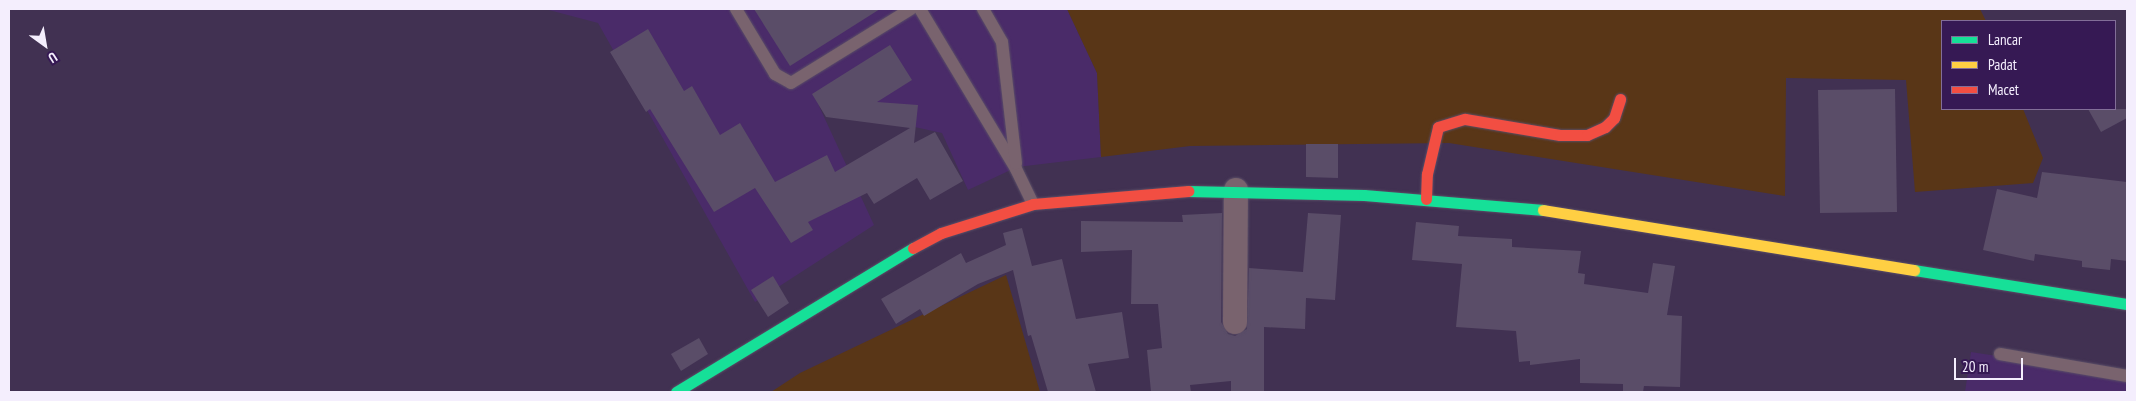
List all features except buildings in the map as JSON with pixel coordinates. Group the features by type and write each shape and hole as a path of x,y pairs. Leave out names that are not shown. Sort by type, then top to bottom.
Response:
{"street":[{"path":"1426,199 1427,174 1438,127 1465,118 1560,135 1587,135 1605,127 1614,118 1620,98"},
{"path":"1235,322 1236,190"},
{"path":"676,392 877,267 941,233 1033,204 1142,193 1236,190 1426,199 1631,222 2127,304"}],"lane":[{"path":"736,9 775,74 790,83 911,9"},
{"path":"920,9 1016,168 1033,204"},
{"path":"983,9 1002,42 1016,168"},
{"path":"2000,354 2127,376"}],"shaded area":[{"path":"545,9 1067,9 1097,73 1101,157 1017,167 968,190 942,133 819,106 874,225 755,302 598,23"},
{"path":"1067,9 1980,9 1986,20 1941,20 1941,110 2023,110 2043,158 2033,183 1915,192 1906,80 1786,78 1785,196 1449,143 1190,146 1101,157 1097,73"},
{"path":"1006,275 1040,392 771,392 800,373"},
{"path":"1971,352 2127,376 2127,392 1965,392"}],"traffic: fast":[{"path":"1188,191 1364,195 1543,210"},
{"path":"676,392 913,248"},
{"path":"1914,270 2127,304"}],"traffic: slow":[{"path":"1543,210 1914,270"}],"traffic: jam":[{"path":"1426,199 1427,174 1438,127 1465,119 1560,135 1587,135 1605,127 1614,118 1620,99"},
{"path":"913,248 941,233 1033,204 1188,191"}]}
